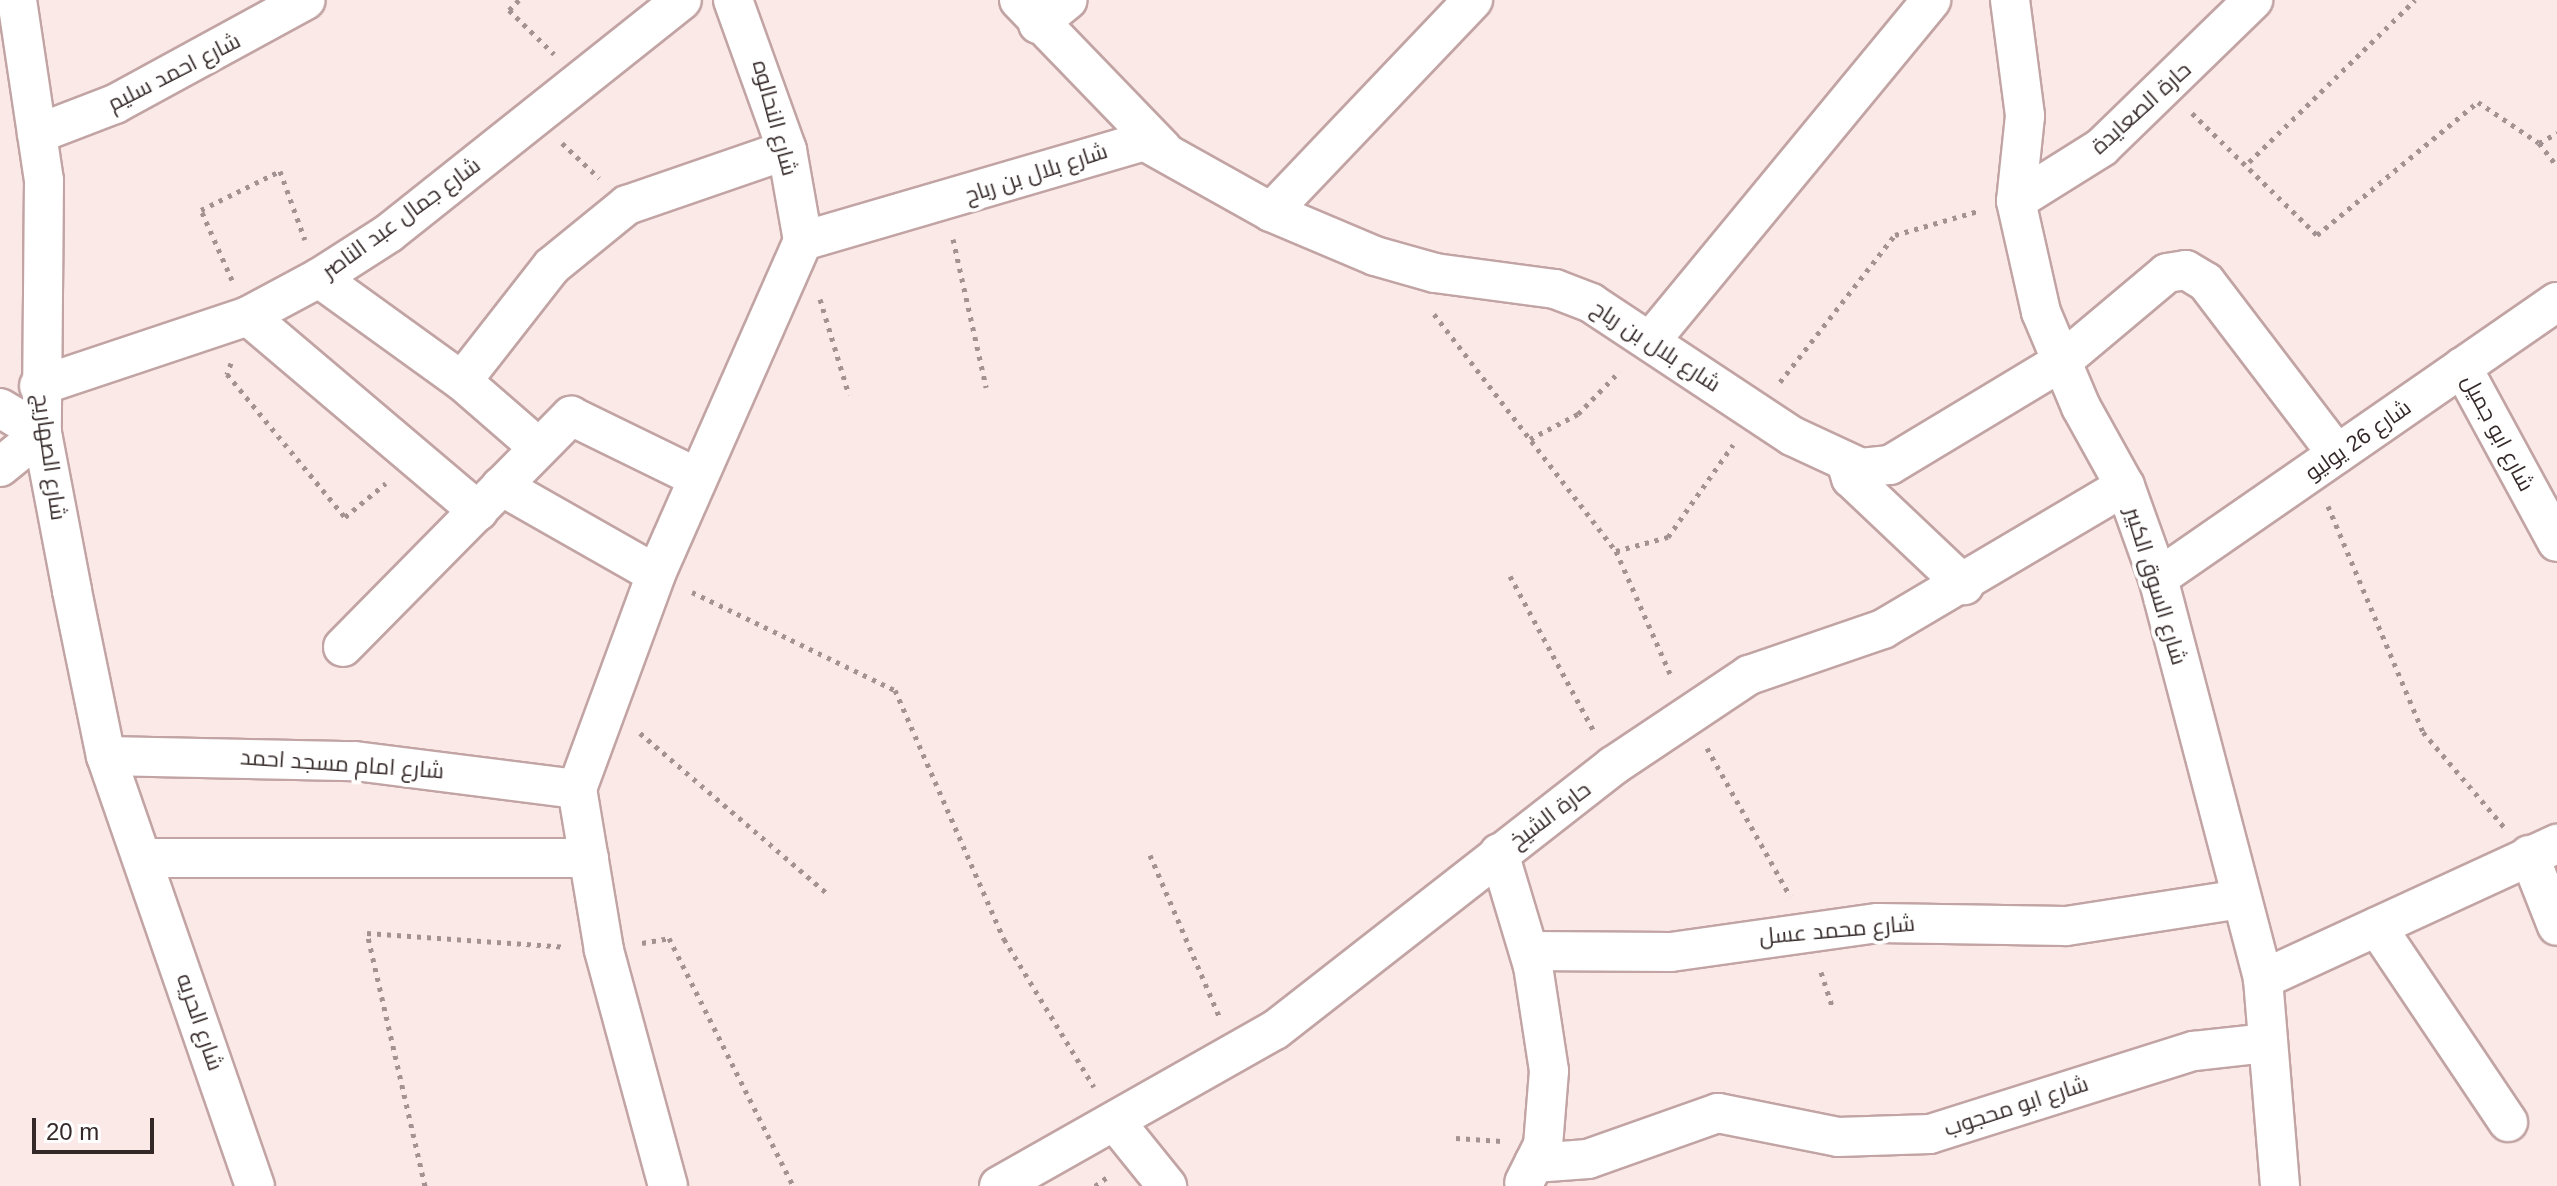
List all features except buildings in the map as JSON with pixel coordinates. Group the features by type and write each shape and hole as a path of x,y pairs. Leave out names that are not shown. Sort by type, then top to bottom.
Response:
{"street":[{"name":"شارع الصهاريج","path":"17,0 37,134 44,249 39,386 42,433 106,756 143,858"},
{"name":"شارع احمد سليم","path":"37,134 115,104 306,0"},
{"name":"شارع جمال عبد الناصر","path":"39,386 248,316 319,278 535,118 682,0"},
{"name":"شارع النحالوه","path":"733,0 787,150 803,241"},
{"path":"1068,0 1029,12 1163,149"},
{"path":"1271,212 1473,0"},
{"path":"1652,339 1931,0"},
{"name":"شارع السوق الكبير","path":"2010,0 2025,116 2016,201 2041,312 2061,362 2125,486 2158,578 2263,979 2280,1186"},
{"name":"حارة الصعايدة","path":"2016,201 2102,147 2253,0"},
{"name":"شارع بلال بن رباح","path":"803,241 945,203 1131,141 1163,149 1271,212 1435,273 1555,289 1652,339 1756,412 1847,465"},
{"path":"462,381 552,266 627,205 787,150"},
{"path":"668,1186 604,950 577,789 656,574 803,241"},
{"path":"1964,585 1851,478 1847,465 1890,465 2061,362 2167,273 2186,270 2206,282 2325,462"},
{"path":"319,278 462,381 538,447"},
{"name":"شارع 26 يوليو","path":"2158,578 2557,302"},
{"path":"248,316 415,458 490,499 656,574"},
{"name":"شارع ابو جميل","path":"2462,367 2557,542"},
{"path":"0,408 42,433 0,467"},
{"path":"343,647 538,447 575,415 698,478"},
{"name":"حارة الشيخ","path":"999,1186 1117,1124 1236,1054 1613,766 1749,675 1883,629 1964,585 2125,486"},
{"name":"شارع امام مسجد احمد","path":"106,756 355,761 577,789"},
{"path":"2263,979 2543,849 2557,926"},
{"path":"1499,853 1529,951 1549,1071 1543,1145 1528,1175"},
{"path":"143,858 589,858"},
{"name":"شارع الحريه","path":"143,858 255,1186"},
{"name":"شارع محمد عسل","path":"1529,951 1671,952 1807,931 1918,921 2066,926 2240,899"},
{"path":"2377,927 2508,1122"},
{"name":"شارع ابو محجوب","path":"1528,1175 1588,1159 1718,1113 1838,1137 1930,1134 2194,1051 2266,1043"},
{"path":"1117,1124 1167,1186"}],"path":[{"path":"519,0 509,10 580,80"},
{"path":"2249,162 2415,0"},
{"path":"2165,89 2249,162 2317,235 2478,102 2539,143 2557,166"},
{"path":"535,118 627,205"},
{"path":"2539,143 2557,133"},
{"path":"319,278 280,171 201,210 248,316 227,374 345,517 415,458"},
{"path":"1616,551 1668,537 1756,412 1895,235 2016,201"},
{"path":"945,203 986,387"},
{"path":"803,241 849,395"},
{"path":"1435,273 1425,303 1616,551 1688,715 1807,931"},
{"path":"1530,439 1578,414 1652,339"},
{"path":"2325,462 2423,732 2543,849"},
{"path":"656,574 895,690 1004,939 1117,1124"},
{"path":"1510,576 1613,766"},
{"path":"608,706 827,893"},
{"path":"1150,855 1236,1054"},
{"path":"425,1186 367,933 604,950 669,938 793,1186"}]}
